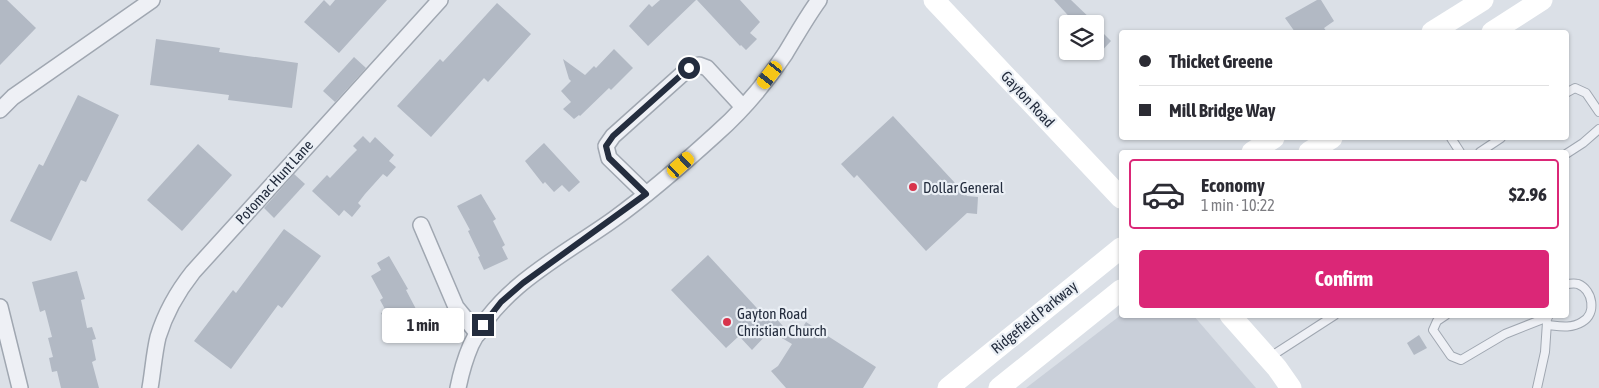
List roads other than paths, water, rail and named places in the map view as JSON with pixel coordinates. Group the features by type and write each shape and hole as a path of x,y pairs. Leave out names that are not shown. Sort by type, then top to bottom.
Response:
{"main road":[{"name":"Gayton Road","path":"934,0 1119,196"},
{"path":"1435,30 1483,0"},
{"path":"1495,30 1542,0"},
{"path":"1255,150 1271,140"},
{"path":"1312,150 1329,140"},
{"name":"Ridgefield Parkway","path":"948,388 1119,250"},
{"path":"999,388 1119,292"},
{"path":"1233,318 1268,358 1285,386"}],"street":[{"path":"0,110 13,97 152,0"},
{"name":"Potomac Hunt Lane","path":"150,388 158,338 180,289 200,264 440,0"},
{"path":"458,388 472,344 501,302 523,283 646,194 717,133 743,107 770,75 819,0"},
{"path":"646,194 609,158 606,146 613,136 682,74 689,68 699,65 707,68 743,107"},
{"path":"421,225 456,306 478,334"},
{"path":"0,307 20,388"}],"lane":[{"path":"1569,91 1575,88 1586,93 1599,112"},
{"path":"1569,152 1599,129"},
{"path":"1483,150 1498,140"},
{"path":"1442,318 1437,321 1433,330 1451,356 1461,360 1505,334 1547,319 1569,327 1583,322 1591,313 1592,301 1587,290 1576,284 1569,284"},
{"path":"1268,358 1330,318"},
{"path":"1537,388 1545,352 1547,319"}],"place":[{"name":"Dollar General","path":"913,187"},
{"name":"Gayton Road Christian Church","path":"727,322"}]}
